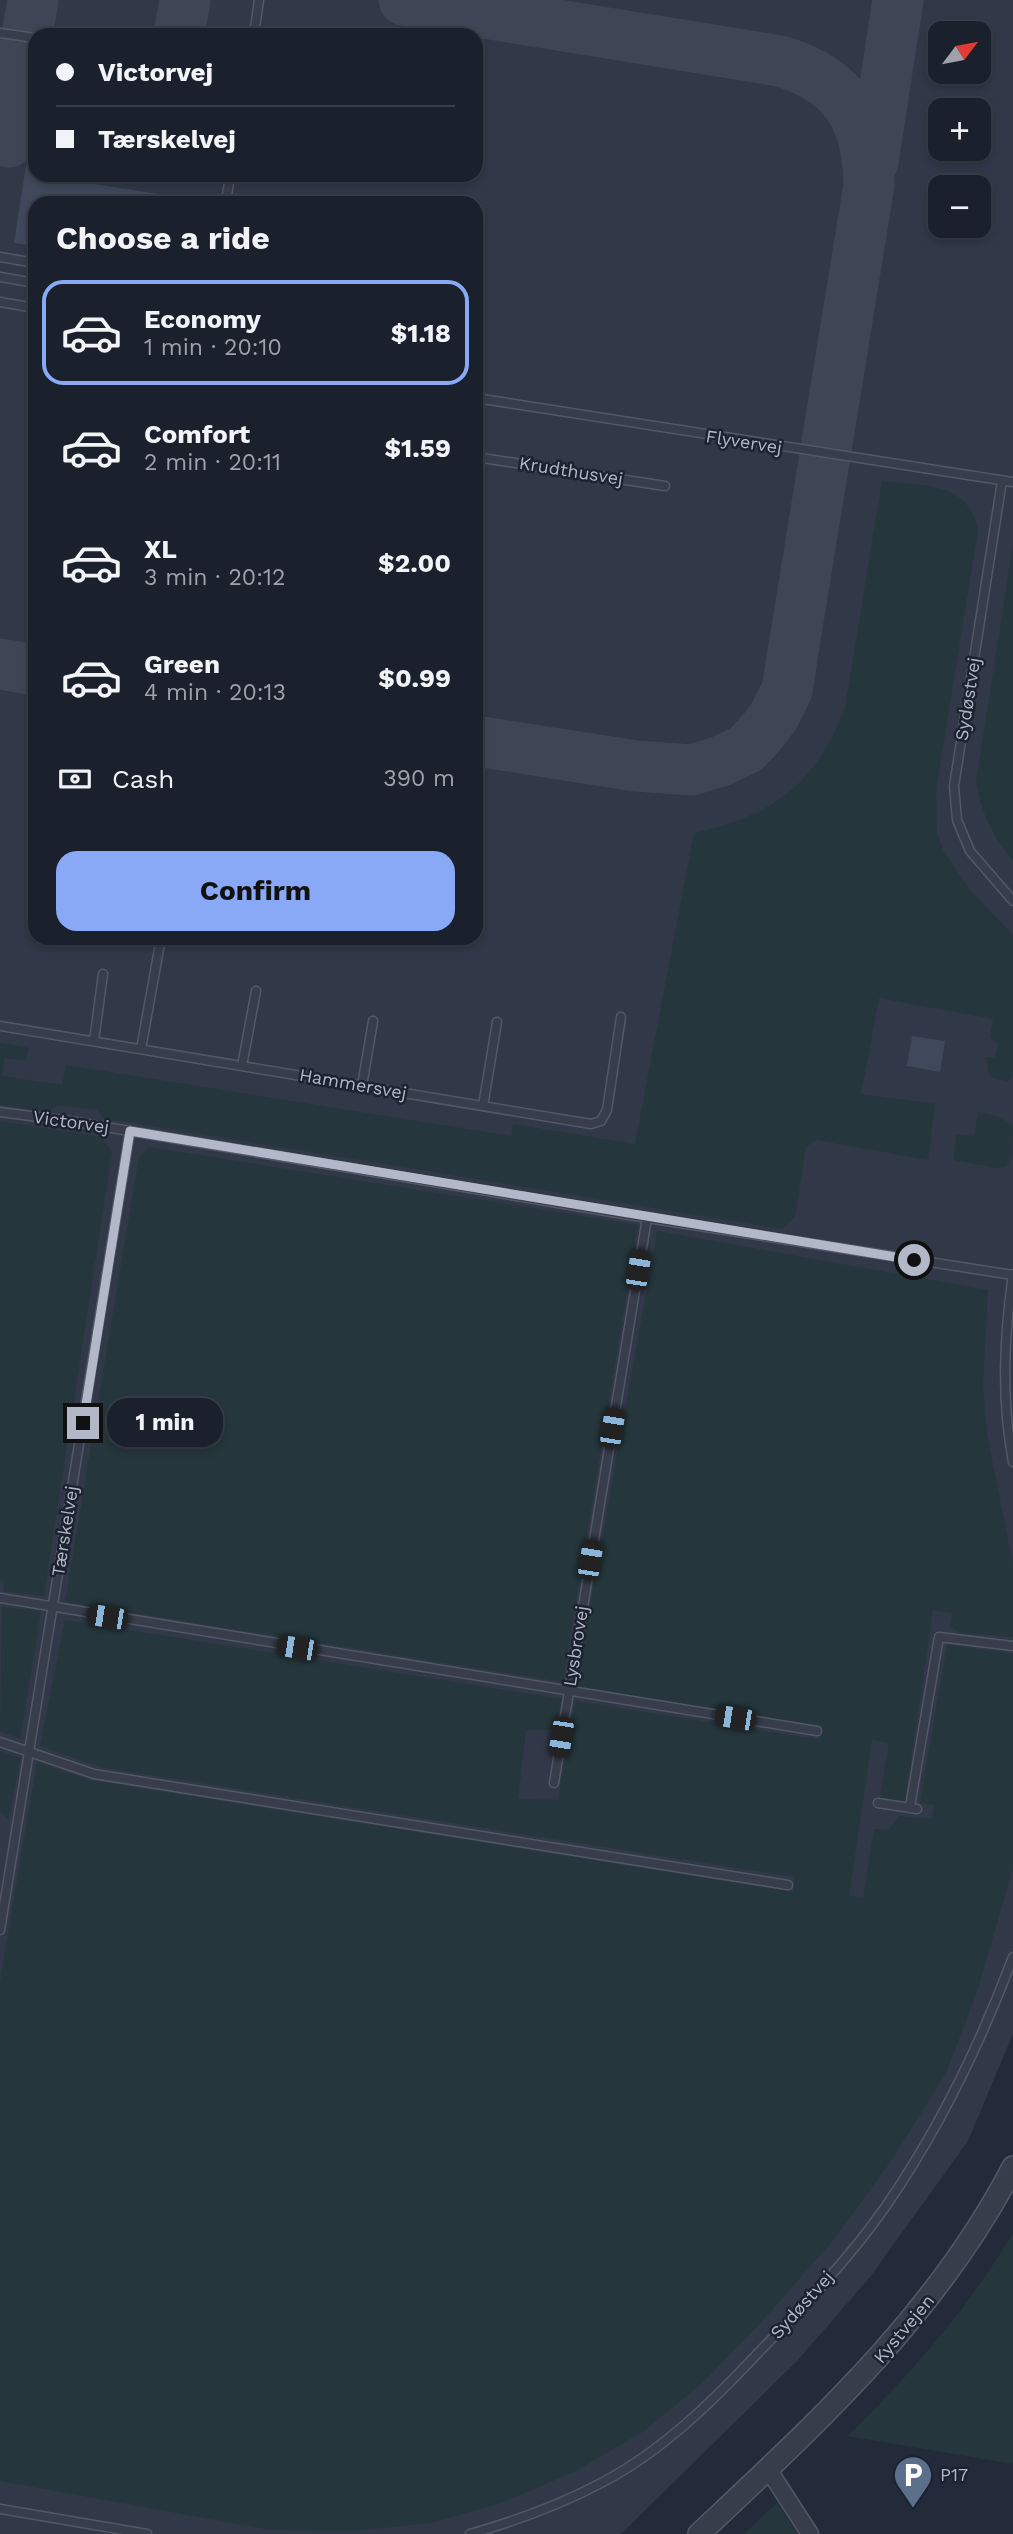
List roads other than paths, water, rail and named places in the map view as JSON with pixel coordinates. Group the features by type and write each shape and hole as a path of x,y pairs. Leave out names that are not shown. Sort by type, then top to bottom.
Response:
{"street":[{"name":"Kystvejen","path":"699,2534 846,2394 933,2294 971,2239 1013,2167"},
{"path":"768,2469 810,2534"}],"lane":[{"path":"255,28 259,0"},
{"path":"0,33 28,37"},
{"path":"0,257 28,262"},
{"path":"0,277 28,282"},
{"path":"0,302 28,306"},
{"name":"Flyvervej","path":"483,399 1013,482"},
{"name":"Krudthusvej","path":"483,458 665,486"},
{"name":"Sydøstvej","path":"1002,481 954,786 957,820 970,850 1013,901"},
{"path":"141,1049 159,945"},
{"path":"94,1041 103,974"},
{"path":"242,1066 256,991"},
{"name":"Hammersvej","path":"0,1026 591,1124 601,1121 607,1110 621,1017"},
{"path":"362,1086 373,1021"},
{"path":"483,1106 498,1022"},
{"name":"Victorvej","path":"0,1112 1013,1275"},
{"name":"Tærskelvej","path":"0,1930 130,1131"},
{"name":"Lysbrovej","path":"554,1783 647,1218"},
{"path":"1013,1275 1003,1369 1005,1411 1013,1462"},
{"path":"0,1598 817,1731"},
{"path":"878,1803 914,1808 939,1637 1013,1646"},
{"path":"0,1742 94,1774 788,1885"},
{"name":"Sydøstvej","path":"470,2534 520,2521 605,2481 671,2436 724,2390 804,2306 885,2207 915,2160 975,2053 1013,1957"},
{"path":"0,2509 147,2534"}],"place":[{"name":"P17","path":"913,2509"}]}
